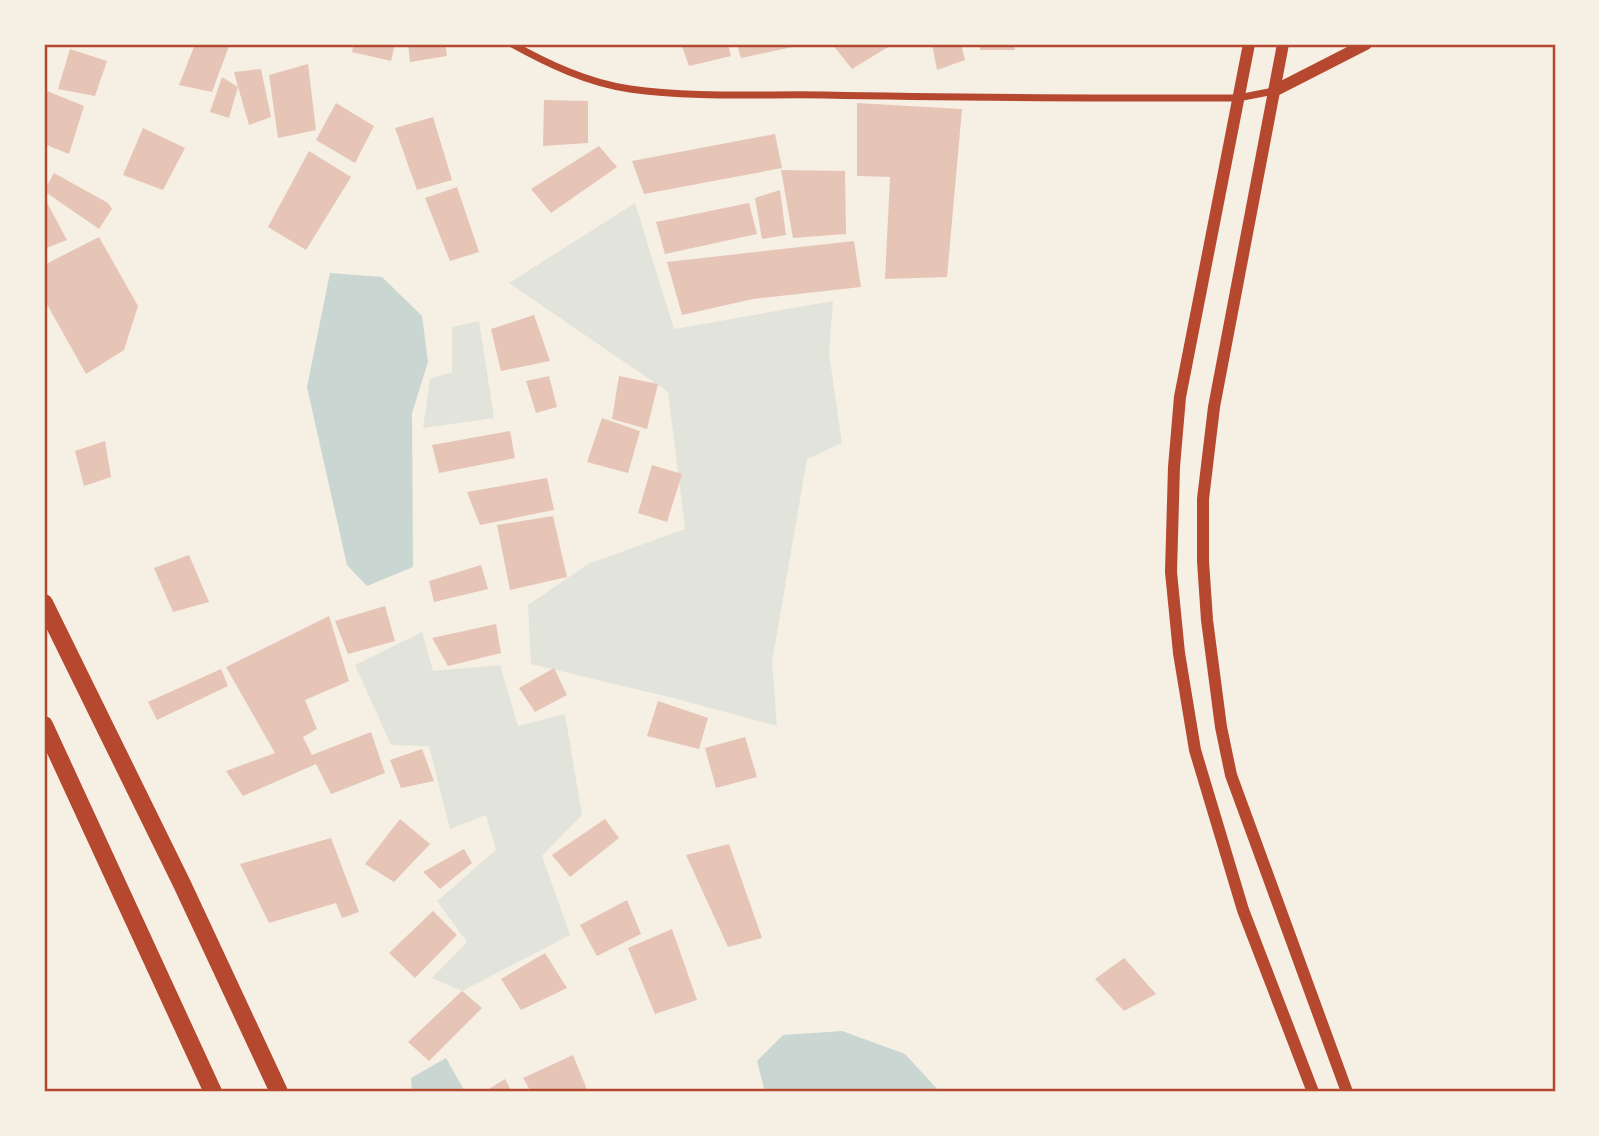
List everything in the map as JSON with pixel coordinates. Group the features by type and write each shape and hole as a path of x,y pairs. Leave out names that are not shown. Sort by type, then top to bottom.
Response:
{"main road":[{"path":"44,603 182,884 279,1092"},
{"path":"44,725 213,1092"}],"street":[{"path":"512,44 542,61 586,78 628,89 902,97 1238,98 1274,91 1366,44"},
{"path":"1249,44 1180,397 1174,467 1171,572 1179,653 1195,750 1243,909 1313,1092"},
{"path":"1283,44 1207,454 1203,499 1207,620 1217,701 1231,775 1347,1092"}],"shaded area":[{"path":"635,203 674,329 833,301 829,354 842,443 807,459 772,662 777,726 531,664 528,605 588,564 685,529 668,392 509,283"},
{"path":"330,273 382,277 422,316 428,362 412,413 413,567 367,586 347,565 307,387"},
{"path":"479,321 494,418 423,428 430,379 452,372 452,327"},
{"path":"422,632 433,671 500,665 518,726 565,714 582,815 542,856 570,935 462,991 432,978 467,942 437,901 496,850 486,815 450,829 429,746 391,745 355,665"},
{"path":"842,1031 905,1054 940,1092 765,1092 757,1061 783,1035"},
{"path":"446,1058 465,1092 412,1092 411,1078"}],"building":[{"path":"195,44 229,46 212,92 179,85"},
{"path":"354,44 395,44 391,61 352,52"},
{"path":"408,44 445,44 447,56 410,62"},
{"path":"681,44 728,44 731,56 689,66"},
{"path":"737,44 802,44 802,45 741,58"},
{"path":"832,44 893,44 852,69"},
{"path":"932,44 961,44 965,60 937,70"},
{"path":"980,44 1014,44 1015,50 980,50"},
{"path":"70,49 107,61 95,96 58,89"},
{"path":"308,64 316,130 278,138 269,75"},
{"path":"261,69 271,117 249,125 234,72"},
{"path":"222,77 238,87 229,118 210,112"},
{"path":"47,91 84,106 69,154 44,144 44,97"},
{"path":"544,100 588,101 588,143 543,146"},
{"path":"336,103 374,126 355,163 316,140"},
{"path":"857,103 962,109 947,277 885,279 890,177 857,176"},
{"path":"433,117 452,180 417,190 395,128"},
{"path":"143,128 185,148 163,190 123,175"},
{"path":"775,134 782,168 644,194 632,161"},
{"path":"599,146 617,167 551,213 531,189"},
{"path":"309,151 351,177 306,250 268,227"},
{"path":"781,170 845,171 846,234 793,238"},
{"path":"54,173 108,203 112,209 99,229 44,191"},
{"path":"457,187 479,252 450,261 425,198"},
{"path":"780,190 786,235 762,239 755,198"},
{"path":"44,197 67,240 44,249"},
{"path":"749,203 757,234 665,254 656,222"},
{"path":"99,237 138,306 124,350 86,374 44,299 44,265"},
{"path":"854,241 861,287 753,299 682,315 667,262"},
{"path":"534,315 550,361 501,371 491,329"},
{"path":"549,376 557,407 536,413 526,381"},
{"path":"619,376 658,384 647,429 612,419"},
{"path":"602,418 640,431 628,473 587,462"},
{"path":"510,431 515,458 439,473 432,445"},
{"path":"105,441 111,477 84,486 75,451"},
{"path":"652,465 682,474 667,522 638,513"},
{"path":"547,478 554,510 480,525 467,492"},
{"path":"553,516 567,577 510,590 497,525"},
{"path":"189,555 209,602 173,612 154,568"},
{"path":"481,565 488,589 434,602 429,581"},
{"path":"385,606 395,641 348,654 335,621"},
{"path":"329,616 349,681 305,700 317,729 303,737 312,755 371,732 385,773 331,794 316,764 243,796 226,771 275,753 226,667"},
{"path":"496,624 501,653 448,666 432,638"},
{"path":"554,668 567,695 535,712 519,688"},
{"path":"221,669 228,686 157,720 148,702"},
{"path":"658,701 708,718 699,749 647,736"},
{"path":"745,737 757,777 716,788 705,748"},
{"path":"422,749 434,781 401,788 390,760"},
{"path":"400,819 430,844 394,882 365,864"},
{"path":"605,819 619,838 570,877 552,855"},
{"path":"331,838 359,912 342,918 336,903 269,923 240,864"},
{"path":"729,844 762,938 728,947 686,855"},
{"path":"464,849 472,863 440,889 423,872"},
{"path":"627,900 641,934 597,956 580,925"},
{"path":"433,911 457,935 415,978 389,953"},
{"path":"672,929 697,1000 655,1014 628,948"},
{"path":"545,953 567,988 521,1010 501,979"},
{"path":"1124,958 1156,994 1124,1011 1095,979"},
{"path":"462,991 482,1008 429,1061 408,1042"},
{"path":"573,1055 588,1092 531,1092 523,1078"},
{"path":"505,1079 512,1092 484,1092"}]}
